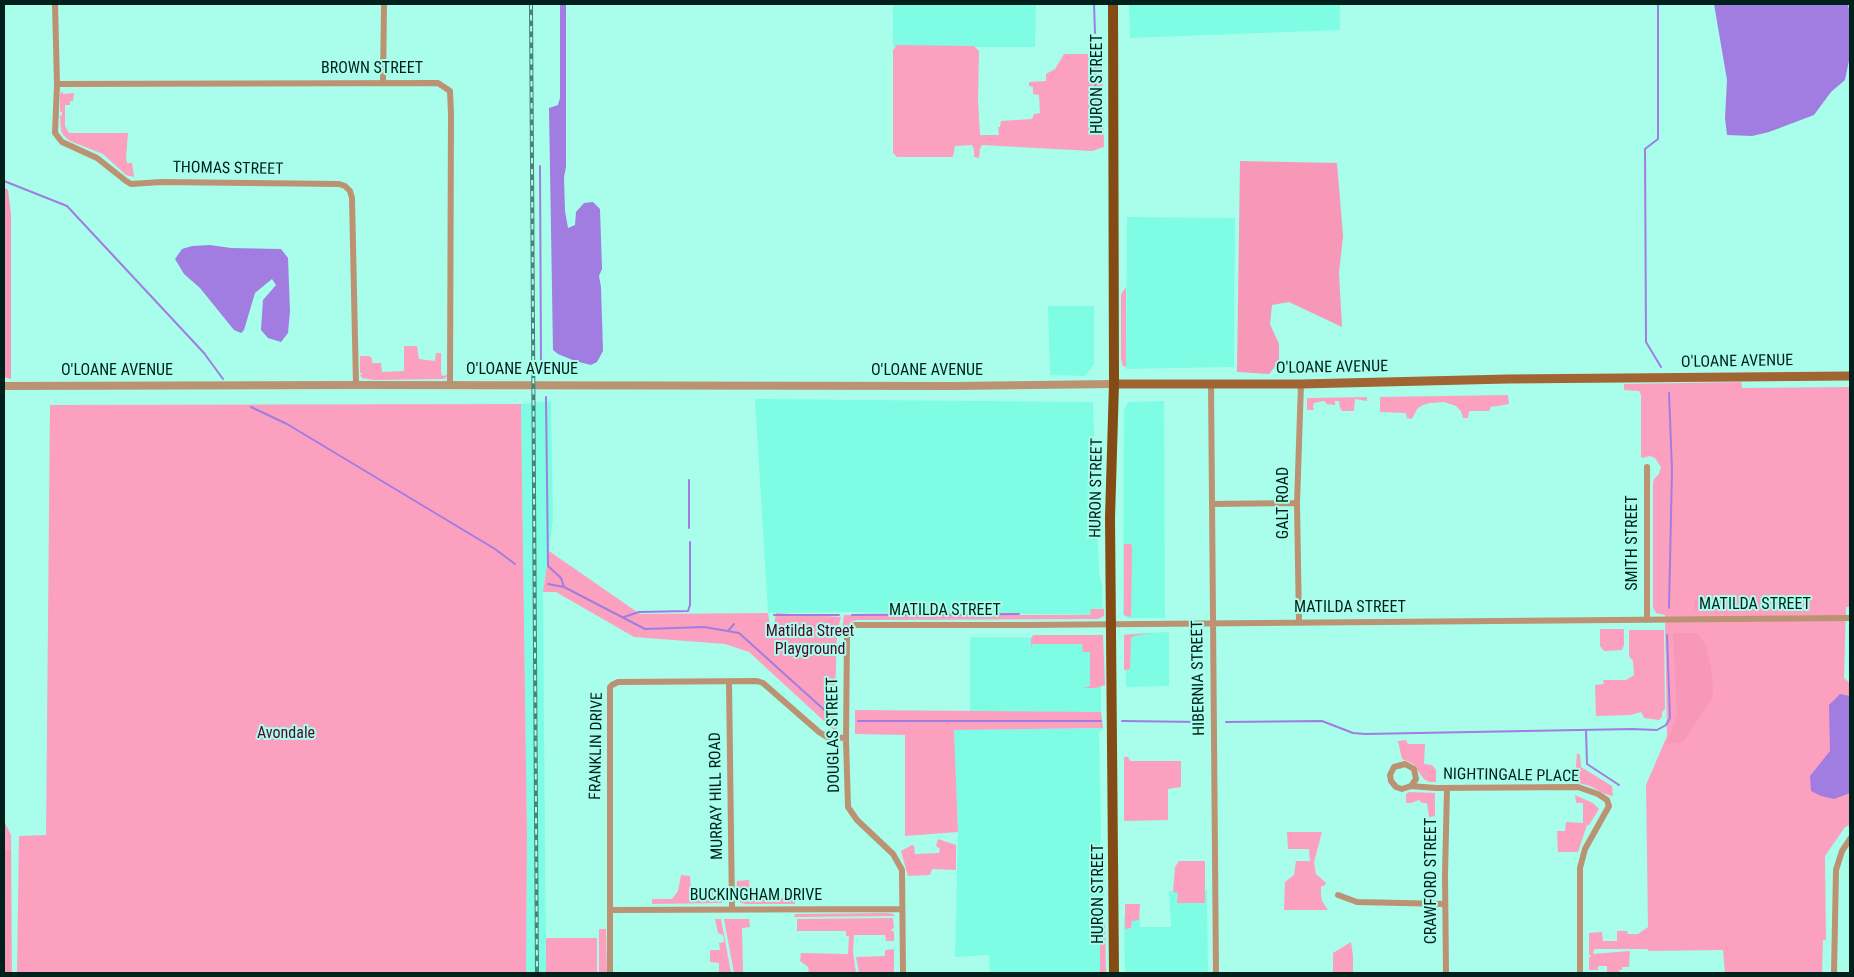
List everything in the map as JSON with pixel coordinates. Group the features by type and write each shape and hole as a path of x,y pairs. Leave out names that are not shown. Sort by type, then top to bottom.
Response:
{"main road":[{"name":"HURON STREET","path":"1112,4 1114,384 1110,518 1114,973"},
{"name":"O'LOANE AVENUE","path":"1114,384 1301,384 1508,379 1850,376"}],"street":[{"name":"THOMAS STREET","path":"55,4 57,84 55,133 66,144 97,158 131,184 161,182 338,184 348,188 352,198 356,385"},
{"path":"383,83 384,4"},
{"name":"BROWN STREET","path":"57,84 438,82 450,91 450,385"},
{"name":"HIBERNIA STREET","path":"1211,383 1216,973"},
{"name":"O'LOANE AVENUE","path":"4,386 965,386 1114,384"},
{"name":"GALT ROAD","path":"1299,623 1297,504 1301,384"},
{"name":"SMITH STREET","path":"1647,467 1647,620"},
{"path":"1212,504 1297,504"},
{"name":"MATILDA STREET","path":"850,627 855,625 1850,618"},
{"name":"DOUGLAS STREET","path":"850,627 846,634 848,807 851,814 893,854 902,870 903,973"},
{"name":"FRANKLIN DRIVE","path":"610,973 610,687 618,682 763,683 827,738 846,738"},
{"name":"MURRAY HILL ROAD","path":"729,682 732,910"},
{"path":"1405,764 1414,769 1416,779 1412,786 1402,790 1394,785 1390,777 1394,767 1405,764"},
{"name":"NIGHTINGALE PLACE","path":"1412,786 1447,788 1578,787 1598,794 1607,800 1609,806 1584,849 1580,868 1580,973"},
{"name":"CRAWFORD STREET","path":"1446,973 1447,788"},
{"path":"1834,973 1836,870 1842,851 1850,839"},
{"path":"1338,895 1356,902 1445,904"},
{"name":"BUCKINGHAM DRIVE","path":"610,910 902,909"}],"shaded area":[{"path":"560,4 566,4 566,167 564,177 565,211 568,228 575,225 576,212 584,203 593,202 600,209 602,269 599,276 603,351 597,362 591,365 575,361 553,350 549,108 558,105 560,98"},
{"path":"893,4 1036,4 1035,47 893,47"},
{"path":"1129,4 1340,4 1340,30 1130,38"},
{"path":"1714,4 1848,4 1850,15 1850,56 1845,80 1831,92 1814,115 1769,132 1752,136 1727,135 1725,118 1727,80"},
{"path":"1240,161 1337,163 1343,236 1339,273 1342,327 1289,302 1272,305 1270,324 1279,344 1279,362 1269,374 1237,372"},
{"path":"4,187 8,190 11,214 11,379 4,377"},
{"path":"1127,217 1235,218 1234,367 1126,369"},
{"path":"210,245 231,248 281,249 288,258 290,311 288,333 281,342 268,338 261,330 263,300 276,285 272,279 255,293 244,330 241,333 234,330 200,288 184,274 175,259 182,249 192,246"},
{"path":"1048,306 1094,306 1094,364 1085,376 1050,375"},
{"path":"755,399 1093,402 1099,573 1102,585 1103,615 856,612 768,613"},
{"path":"551,401 553,520 543,592 546,973 526,973 527,836 521,404"},
{"path":"1164,401 1165,618 1127,618 1123,614 1124,410 1128,402"},
{"path":"1721,599 1724,608 1694,610 1694,600"},
{"path":"1169,632 1169,686 1126,687 1125,634"},
{"path":"1673,633 1697,633 1706,645 1712,674 1713,697 1683,742 1665,744 1677,714"},
{"path":"970,637 1101,638 1101,712 970,712"},
{"path":"1840,694 1850,696 1850,793 1834,799 1811,791 1810,776 1830,751 1829,705"},
{"path":"1103,728 1099,733 1101,831 1099,860 1104,871 1103,973 990,973 989,955 955,957 958,832 954,730"},
{"path":"4,850 11,850 10,973 4,973"},
{"path":"1207,890 1208,973 1125,973 1124,917 1140,917 1140,927 1171,927 1169,891"}],"green space":[{"path":"897,45 974,46 979,51 978,101 980,135 999,135 998,127 1000,127 1001,121 1032,119 1034,114 1040,113 1039,95 1033,94 1033,87 1029,86 1029,82 1046,81 1046,74 1055,69 1064,54 1092,54 1099,58 1102,64 1104,147 1092,151 982,145 979,158 974,157 972,145 955,146 953,157 897,157 893,153 893,50"},
{"path":"62,91 63,94 74,93 73,101 70,101 70,105 65,105 65,126 69,133 128,133 126,158 127,163 132,163 134,177 126,175 103,154 70,141 64,136 61,131 60,116 62,115 62,112 60,112 60,94"},
{"path":"1126,287 1126,367 1123,366 1121,359 1121,294"},
{"path":"404,346 417,346 419,359 435,361 436,353 441,353 442,376 447,375 446,378 374,380 362,378 360,375 363,373 360,373 360,356 369,356 372,358 372,363 381,363 382,372 404,371"},
{"path":"1741,382 1742,388 1850,387 1850,607 1846,607 1844,678 1850,683 1850,825 1845,827 1825,856 1826,940 1823,940 1822,973 1725,973 1723,950 1649,951 1647,949 1594,949 1593,954 1630,951 1629,967 1622,967 1619,973 1607,973 1607,966 1598,966 1598,970 1589,970 1589,957 1591,956 1589,954 1589,933 1602,932 1603,941 1617,941 1617,931 1638,934 1648,927 1646,785 1667,736 1665,615 1656,613 1653,608 1653,483 1661,467 1655,458 1650,456 1641,457 1641,395 1639,391 1624,390 1624,384"},
{"path":"1508,395 1509,404 1491,407 1489,411 1469,411 1468,418 1463,418 1461,411 1456,406 1444,402 1423,405 1417,409 1412,419 1407,418 1406,413 1380,412 1380,397"},
{"path":"1367,397 1367,401 1355,399 1354,411 1342,411 1339,401 1335,401 1335,405 1326,404 1323,401 1314,403 1314,410 1307,410 1307,398"},
{"name":"Avondale","path":"521,404 527,836 526,973 17,973 19,836 46,835 50,405"},
{"path":"1124,544 1131,544 1132,547 1131,617 1124,615"},
{"name":"Matilda Street Playground","path":"549,551 640,614 768,613 772,639 776,613 841,617 837,632 835,699 837,733 749,652 725,644 634,637 556,592 543,592"},
{"path":"1090,609 1104,609 1104,616 1098,619 858,620 853,621 842,630 844,615 1089,615 1091,614"},
{"path":"1600,629 1624,629 1624,645 1622,650 1604,651 1600,646"},
{"path":"1629,630 1664,630 1665,709 1659,720 1644,718 1641,712 1630,715 1596,716 1595,685 1604,684 1603,680 1626,680 1634,675 1633,661 1629,656"},
{"path":"1152,633 1131,638 1130,669 1124,670 1124,635"},
{"path":"1033,635 1103,635 1105,685 1096,688 1083,688 1090,686 1090,652 1083,652 1082,644 1032,644 1031,650"},
{"path":"855,710 1101,712 1103,728 954,730 958,832 905,836 905,735 855,734"},
{"path":"1406,740 1408,744 1425,744 1424,764 1432,765 1436,770 1436,782 1429,782 1424,779 1413,764 1402,759 1398,741"},
{"path":"1577,753 1580,755 1581,767 1612,786 1613,796 1575,782"},
{"path":"1124,757 1128,757 1130,761 1181,761 1181,787 1168,789 1168,820 1124,821"},
{"path":"1409,792 1435,793 1435,816 1429,817 1427,803 1422,803 1419,800 1406,803 1406,794"},
{"path":"1575,795 1593,803 1599,809 1589,825 1587,825 1578,852 1558,852 1557,831 1565,831 1566,822 1583,823 1583,803 1576,803"},
{"path":"4,821 11,835 12,973 4,973"},
{"path":"1287,832 1322,832 1314,862 1316,874 1326,883 1324,886 1321,886 1321,893 1322,901 1328,910 1284,910 1285,882 1294,875 1296,861 1310,861 1309,849 1288,849"},
{"path":"938,839 956,845 956,870 932,869 930,875 908,876 901,851 912,845 914,846 915,854 939,853 940,849 936,846"},
{"path":"1179,861 1205,861 1205,903 1177,903 1178,893 1173,892 1175,867"},
{"path":"681,875 690,876 691,890 722,890 722,903 652,904 652,899 672,899 678,891"},
{"path":"749,880 750,890 765,891 765,898 790,898 790,892 795,891 795,904 745,904 739,902 736,895 737,881"},
{"path":"1125,904 1140,904 1139,920 1132,921 1131,928 1125,929"},
{"path":"795,914 894,914 894,916 794,917"},
{"path":"893,918 894,928 891,931 894,931 894,941 886,941 885,935 854,935 853,952 856,973 809,973 808,967 800,961 801,953 848,954 849,936 846,936 846,931 797,931 797,919"},
{"path":"715,919 721,919 731,973 719,973 719,963 710,962 710,950 720,950 719,943 724,942 723,935 718,933"},
{"path":"724,919 749,919 750,927 742,928 743,973 734,973"},
{"path":"1103,924 1105,925 1106,973 1100,973 1100,927"},
{"path":"599,929 606,929 607,973 599,973"},
{"path":"546,938 597,938 597,973 546,973"},
{"path":"1351,942 1353,973 1333,973 1333,953"},
{"path":"894,949 894,973 859,973 856,957 885,956 885,950"}],"waterway":[{"path":"1094,4 1095,33"},
{"path":"1658,4 1658,139 1645,149 1646,342 1661,367"},
{"path":"1095,61 1096,120"},
{"path":"540,166 541,369 546,373"},
{"path":"4,181 67,206 204,353 223,379"},
{"path":"1669,393 1672,470 1669,608"},
{"path":"546,397 548,566 561,578 564,587"},
{"path":"251,407 287,424 495,549 515,564"},
{"path":"689,480 689,528"},
{"path":"624,617 639,612 688,611 690,605 690,542"},
{"path":"548,584 564,587 645,629 704,627 739,633 831,716"},
{"path":"852,615 1019,614"},
{"path":"774,615 839,615"},
{"path":"728,631 734,624"},
{"path":"1226,722 1322,721 1353,733 1365,734 1657,730 1666,725 1670,718 1667,635"},
{"path":"858,721 1101,721"},
{"path":"1122,721 1201,722"},
{"path":"1586,730 1587,764 1619,785"}],"railway":[{"path":"531,4 537,973"}]}
